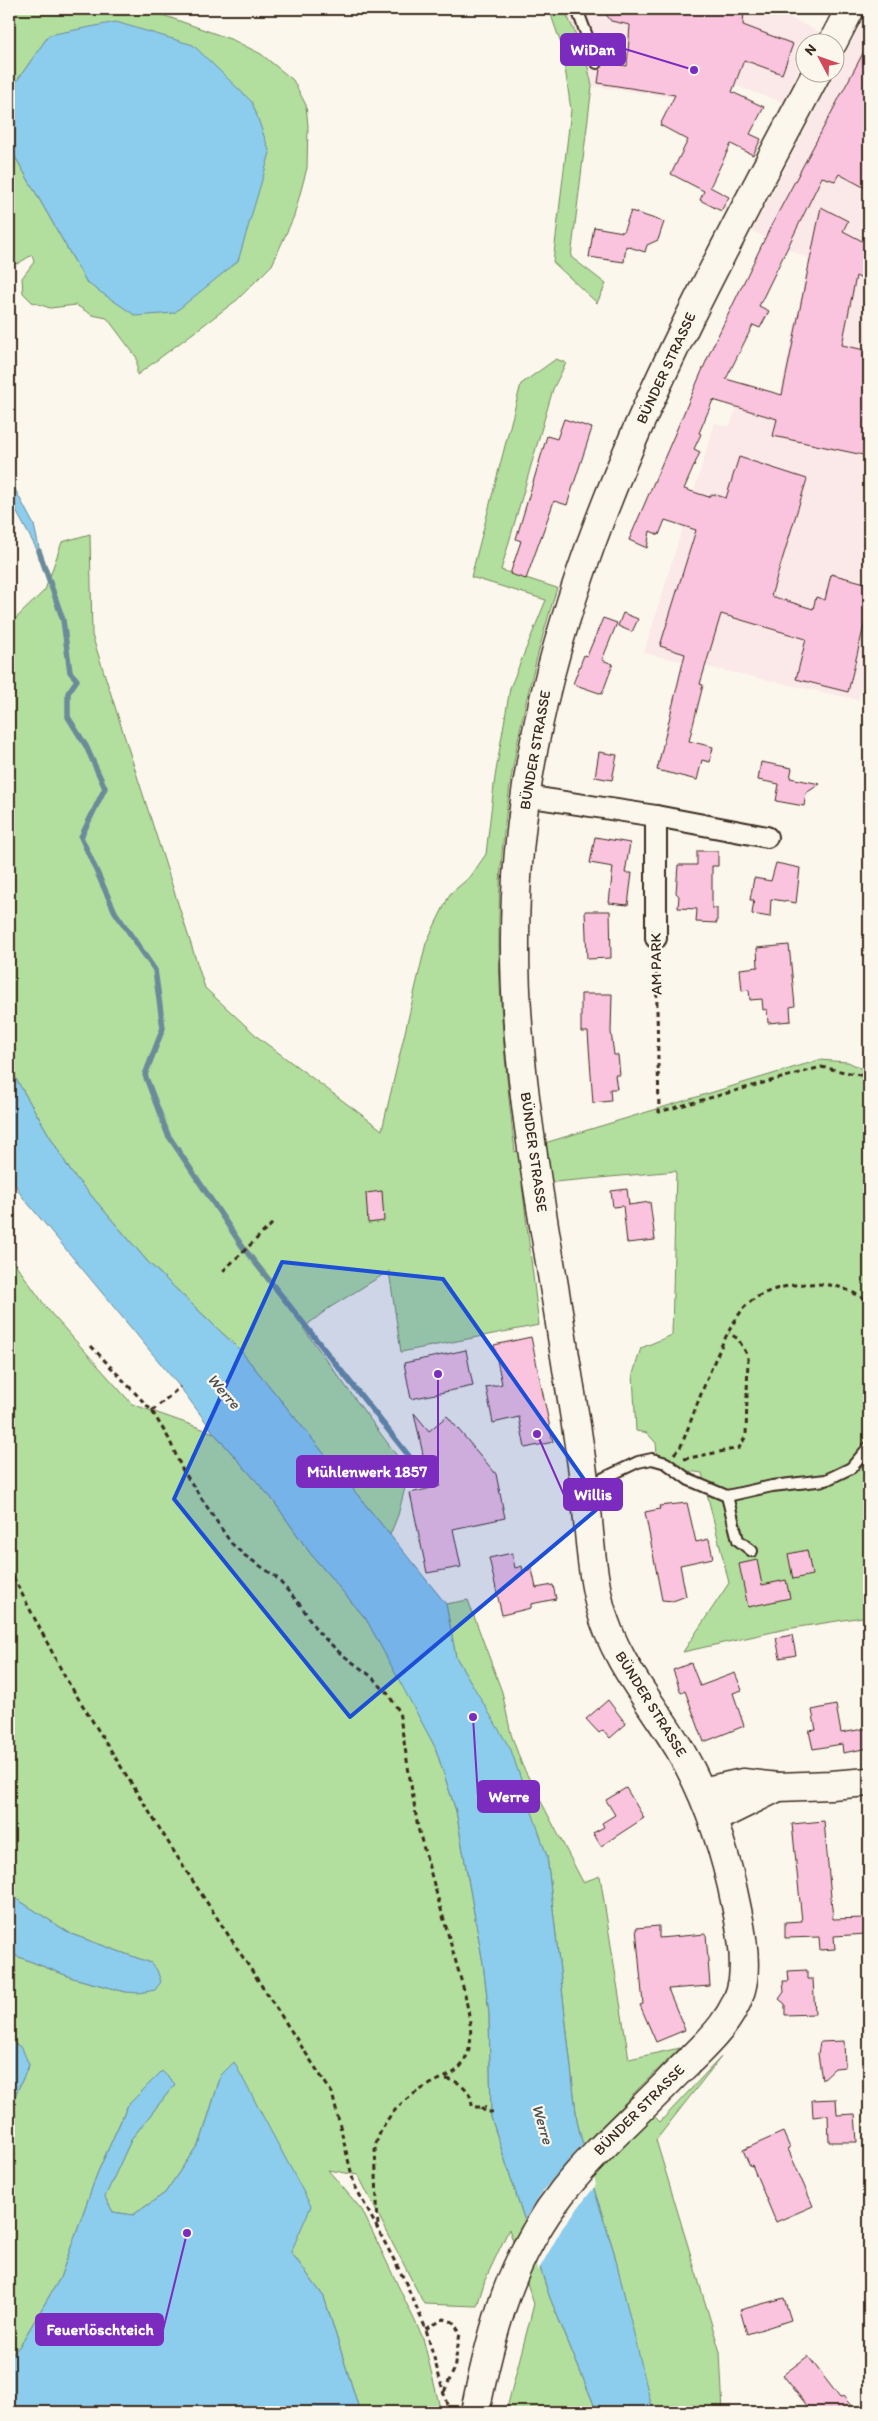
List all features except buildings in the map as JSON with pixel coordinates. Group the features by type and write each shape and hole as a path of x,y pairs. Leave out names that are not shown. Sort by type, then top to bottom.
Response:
{"main road":[{"path":"838,32 850,9"},
{"name":"BÜNDER STRASSE","path":"475,2412 490,2340 503,2299 524,2252 547,2213 592,2157 715,2034 738,2000 743,1979 743,1942 729,1869 713,1819 702,1792 682,1754 628,1672 602,1615 590,1546 585,1486 531,1139 520,1041 514,940 518,867 525,796 536,726 555,651 578,577 607,497 800,82"},
{"path":"702,1792 743,1783 778,1787 831,1786 869,1782"},
{"path":"713,1819 778,1787"}],"street":[{"path":"525,796 656,816 767,837"},
{"name":"AM PARK","path":"656,816 656,938"}],"lane":[{"path":"577,9 598,63"},
{"path":"585,1486 595,1484 638,1462 652,1459 666,1463 689,1480 727,1496 772,1486 826,1480 851,1468 869,1447"},
{"path":"727,1496 738,1540 752,1551"}],"path":[{"name":"AM PARK","path":"656,938 659,1112 821,1067 869,1077"},
{"path":"223,1271 273,1223"},
{"path":"666,1463 682,1446 729,1333 743,1308 763,1293 796,1284 827,1283 854,1292 869,1303"},
{"path":"666,1463 739,1448 746,1436 748,1356 738,1339 729,1333"},
{"path":"91,1346 152,1411 169,1439 182,1469 231,1542 244,1555 275,1576 302,1607 317,1631 340,1653 371,1676 388,1694 399,1711 418,1828 454,1954 470,2020 468,2055 457,2071 446,2079 430,2084 404,2101 389,2115 378,2137 375,2147 378,2228"},
{"path":"152,1411 180,1387"},
{"path":"9,1569 65,1677 183,1866 332,2093 354,2184 404,2279 426,2329 449,2412"},
{"path":"446,2079 459,2082 470,2095 472,2107 483,2107 486,2112 493,2112"},
{"path":"426,2329 444,2319 454,2322 460,2333 454,2370 443,2393"}],"highlighted area":[{"path":"282,1262 443,1279 602,1505 350,1717 174,1499"}],"shaded area":[{"path":"564,9 773,9 819,32 796,32 796,76 783,102 728,83 676,98 592,86 585,54"},
{"path":"869,9 869,633 859,700 644,653 715,423 729,427 737,408 775,418 809,259 752,231 831,82 846,82 846,53"}],"green space":[{"path":"9,9 146,9 233,40 261,54 293,80 306,105 308,126 307,168 294,216 272,265 237,300 137,375 137,358 107,318 92,315 76,305 50,308 32,302 23,293 22,278 34,262 32,255 17,264 9,258 9,146 87,283 49,35 9,92"},
{"path":"549,9 564,9 585,54 592,86 571,257 606,284 597,303 553,262 571,110 562,47"},
{"path":"556,359 566,363 553,389 501,570 557,588 532,675 522,719 507,807 502,851 499,896 500,994 515,1152 819,1060 848,1062 869,1072 869,1616 786,1629 683,1652 729,1583 702,1473 658,1467 656,1443 647,1433 636,1431 633,1374 641,1348 672,1335 676,1171 522,1185 539,1325 401,1352 389,1271 329,1308 303,1328 400,1460 407,1480 398,1515 390,1535 240,1350 148,1262 71,1172 9,1067 9,625 45,590 62,542 90,534 92,635 205,988 260,1039 382,1130 426,943 450,894 471,876 486,854 495,777 510,688 546,600 471,577 521,384"},
{"path":"9,1255 49,1311 132,1404 214,1433 272,1499 310,1553 366,1619 435,1747 456,1811 483,1963 489,2013 491,2117 550,2298 597,2412 506,2412 534,2304 509,2229 485,2280 477,2306 424,2304 358,2175 328,2170 362,2210 423,2338 441,2412 360,2412 324,2297 291,2252 221,2075 201,2140 165,2193 133,2215 113,2212 104,2197 132,2138 175,2084 128,2105 97,2174 60,2278 19,2347 9,2356 9,2109 29,2065 21,2048 9,2040 9,1953 73,1978 126,1992 151,1963 71,1934 9,1894"},
{"path":"468,1600 502,1692 511,1734 522,1765 583,1882 600,1876 629,2059 680,2048 632,2095 660,2122 721,2057 656,2140 720,2352 723,2412 653,2412 648,2399 614,2252 593,2186 577,2121 547,1856 476,1692 456,1657 446,1604"}],"water":[{"path":"116,22 193,45 252,102 270,153 238,261 174,313 136,316 87,283 9,146 9,92 49,35"},
{"path":"9,478 34,525 41,557 9,498"},
{"path":"9,1067 71,1172 148,1262 240,1350 446,1604 456,1657 511,1750 547,1856 577,2121 593,2186 614,2252 653,2412 597,2412 550,2298 491,2117 489,2013 483,1963 456,1811 435,1747 366,1619 310,1553 272,1499 214,1433 180,1387 21,1195 9,1174"},
{"path":"9,1894 71,1934 151,1963 157,1970 161,1982 155,1990 139,1993 126,1992 73,1978 9,1953"},
{"path":"9,2040 22,2048 29,2065 9,2109"},
{"path":"234,2062 311,2206 291,2252 324,2297 360,2412 9,2412 9,2356 19,2347 60,2278 97,2174 128,2105 162,2071 175,2084 132,2138 105,2197 113,2212 133,2215 165,2193 201,2140 221,2075"}],"pier":[{"path":"585,2142 596,2185 563,2227 538,2271 522,2223 544,2189"}],"waterway":[{"path":"39,551 63,620 70,672 77,680 68,693 68,717 86,746 105,788 81,837 115,912 155,970 163,1028 145,1075 168,1135 242,1246 428,1480"}],"place":[{"name":"WiDan","path":"694,70"},
{"name":"Mühlenwerk 1857","path":"438,1374"},
{"name":"Willis","path":"537,1434"},
{"name":"Werre","path":"473,1717"},
{"name":"Feuerlöschteich","path":"187,2233"}]}
